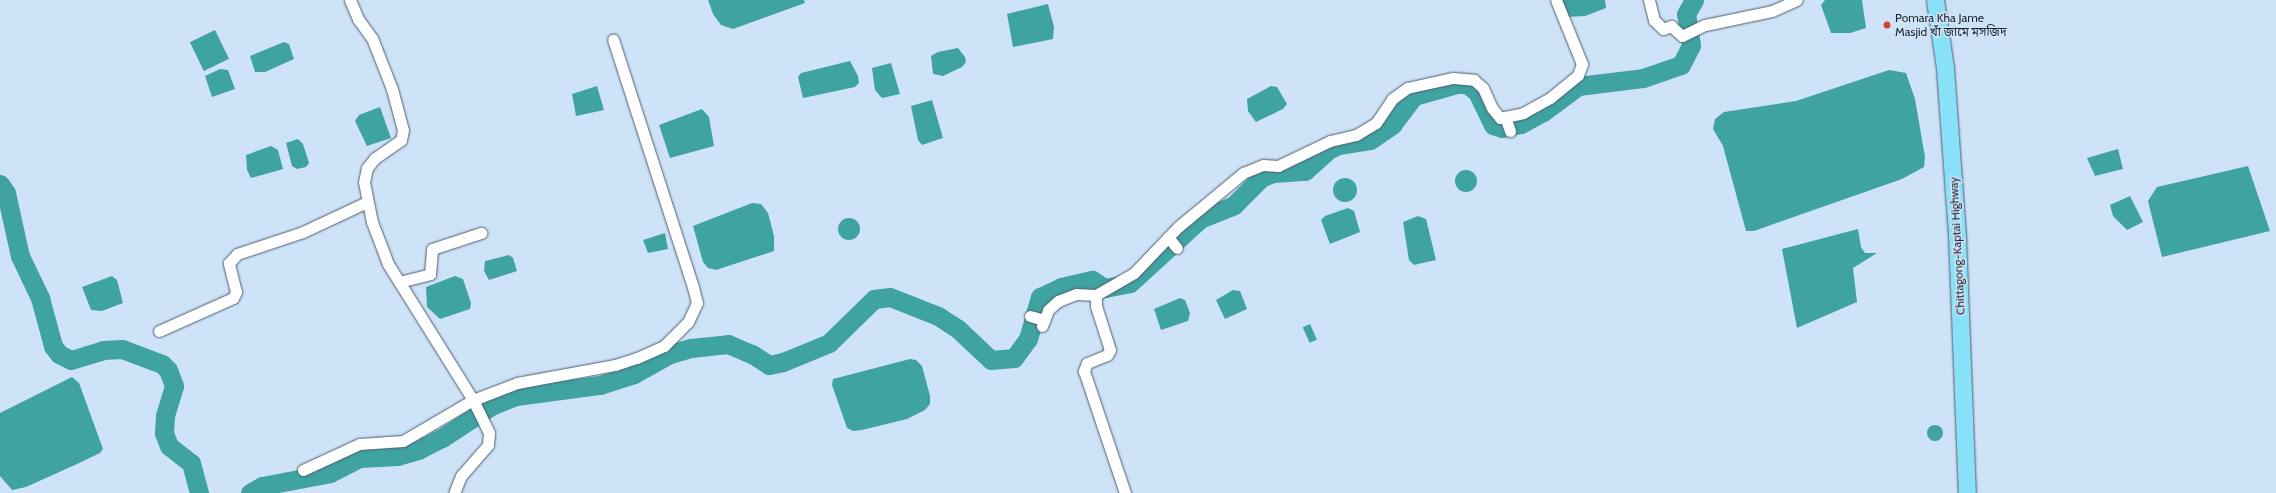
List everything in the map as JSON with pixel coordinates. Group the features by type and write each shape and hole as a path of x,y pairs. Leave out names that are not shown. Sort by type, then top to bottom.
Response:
{"main road":[{"name":"Chittagong-Kaptai Highway","path":"1935,0 1945,68 1957,236 1967,493"}],"street":[{"path":"350,0 358,19 372,38 392,89 403,130 401,140 375,158 367,168 364,182 367,202 388,264 475,403 485,420 489,433 488,445 461,476 454,493"},
{"path":"1039,320 1058,302 1076,294 1096,295 1134,273 1173,242 1243,172 1263,165 1278,166 1330,140 1362,132 1376,123 1392,99 1407,88 1453,78 1474,80 1483,88 1495,113 1507,124 1523,113 1540,105 1578,75 1582,64 1556,0"},
{"path":"1649,0 1654,20 1663,28 1671,26 1682,36 1700,27 1772,11 1797,0"},
{"path":"303,470 359,444 403,441 475,403 517,383 615,365 637,358 664,346 688,322 697,303 613,40"},
{"path":"159,331 233,298 236,292 229,263 237,254 303,232 367,202"},
{"path":"398,282 430,274 432,249 481,233"},
{"path":"1096,295 1096,306 1110,350 1107,355 1087,363 1084,371 1125,493"}],"shaded area":[{"path":"708,0 804,0 805,3 733,29 721,25 713,14"},
{"path":"1561,0 1605,0 1606,8 1585,16 1566,17"},
{"path":"1825,0 1862,0 1866,28 1850,33 1831,33 1821,5"},
{"path":"1048,4 1054,27 1053,39 1013,47 1007,14"},
{"path":"215,30 229,59 204,71 190,42"},
{"path":"284,42 289,44 294,59 265,72 255,72 250,56"},
{"path":"958,48 965,57 966,62 962,67 943,76 933,74 931,56 938,52"},
{"path":"850,61 858,76 859,83 855,87 803,98 798,77 801,73"},
{"path":"891,63 900,94 882,98 875,90 872,68"},
{"path":"220,69 228,70 235,89 212,97 205,76"},
{"path":"1889,70 1906,73 1915,99 1925,157 1924,167 1902,179 1754,231 1746,231 1723,146 1713,129 1715,119 1724,112 1796,101"},
{"path":"597,86 604,110 576,116 572,94"},
{"path":"1271,86 1277,87 1287,104 1283,109 1256,122 1248,111 1247,99"},
{"path":"932,100 943,138 922,145 918,140 911,106"},
{"path":"380,107 391,138 367,146 355,121 359,115"},
{"path":"702,109 709,117 714,146 670,158 659,125"},
{"path":"298,139 303,144 309,163 306,167 297,169 292,166 286,143"},
{"path":"271,146 278,150 283,169 251,178 247,170 246,155"},
{"path":"2118,149 2123,169 2095,176 2087,158"},
{"path":"2248,166 2270,231 2162,257 2148,201 2157,187"},
{"path":"1466,170 1474,173 1477,181 1474,189 1466,192 1458,189 1455,181 1458,173"},
{"path":"1345,178 1354,181 1357,190 1354,199 1345,202 1336,199 1333,190 1336,181"},
{"path":"2130,196 2143,222 2127,230 2113,216 2110,205"},
{"path":"752,203 761,204 768,213 774,236 774,251 716,270 708,268 703,262 693,226"},
{"path":"1348,208 1354,211 1360,232 1330,244 1321,220 1325,216"},
{"path":"1418,216 1426,219 1436,260 1414,265 1409,260 1403,222"},
{"path":"849,218 857,221 860,229 857,237 849,240 841,237 838,229 841,221"},
{"path":"1858,229 1861,247 1865,253 1877,253 1853,268 1857,302 1797,328 1782,249"},
{"path":"665,233 668,249 648,253 643,240"},
{"path":"509,255 513,258 517,271 489,280 484,271 485,261"},
{"path":"112,276 117,280 123,303 102,311 91,310 82,287"},
{"path":"455,276 463,279 471,303 470,309 440,319 427,307 426,287"},
{"path":"1233,290 1240,291 1247,309 1225,319 1216,300"},
{"path":"1180,298 1185,300 1190,313 1188,321 1161,330 1154,309"},
{"path":"1310,324 1317,340 1310,343 1303,327"},
{"path":"910,359 916,360 922,366 930,396 930,404 925,410 907,419 862,430 853,431 847,428 832,385 833,379"},
{"path":"72,377 79,383 103,449 100,453 26,487 12,490 0,476 0,413"},
{"path":"1932,425 1938,425 1943,430 1941,439 1938,441 1932,441 1927,436 1927,430"}],"waterway":[{"path":"250,493 262,486 330,473 360,458 398,456 418,450 442,438 491,406 516,396 600,385 634,374 670,354 691,348 728,344 752,354 769,365 783,362 829,343 874,299 890,297 938,316 958,329 991,360 1014,358 1028,339 1040,297 1061,287 1092,280 1105,288 1130,283 1200,219 1234,205 1262,177 1273,173 1305,171 1328,150 1338,145 1370,140 1392,125 1414,96 1457,84 1467,84 1477,92 1493,125 1502,128 1521,124 1543,112 1578,86 1643,78 1681,65 1691,45 1686,14 1694,0"},
{"path":"0,184 6,193 20,256 40,298 53,346 59,354 71,360 103,350 122,349 162,364 168,370 174,386 165,415 164,433 169,446 191,463 199,493"}],"place":[{"name":"Pomara Kha Jame Masjid খাঁ জামে মসজিদ","path":"1887,25"}]}
